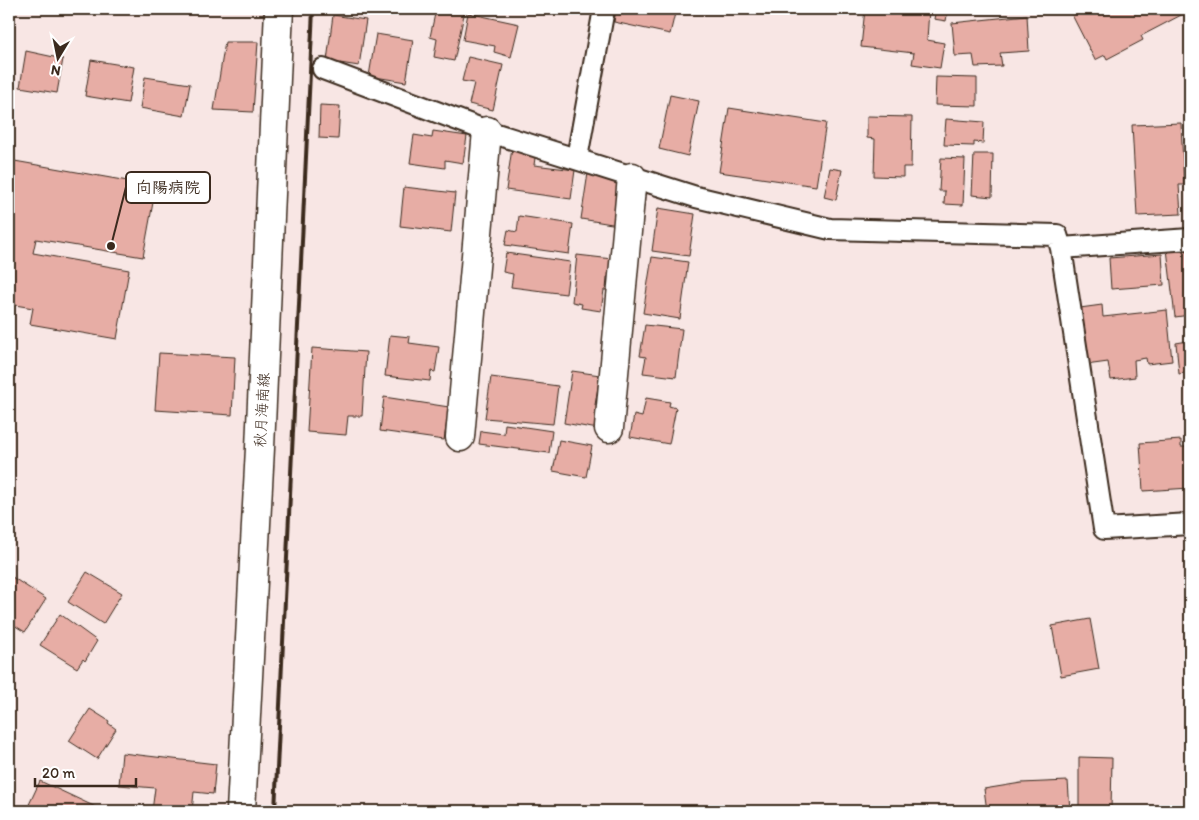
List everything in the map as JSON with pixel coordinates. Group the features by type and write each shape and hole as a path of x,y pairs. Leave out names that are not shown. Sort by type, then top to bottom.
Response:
{"main road":[{"name":"秋月海南線","path":"242,811 261,438 279,9"},
{"path":"460,437 487,131"},
{"path":"609,428 632,177"}],"lane":[{"path":"577,158 604,9"},
{"path":"323,69 487,131 632,177 696,197 830,229 1057,235 1061,248 1104,529 1190,524"},
{"path":"1061,248 1190,239"}],"building":[{"path":"436,9 465,10 454,61 434,57 437,39 430,37"},
{"path":"616,9 676,9 670,34 614,22"},
{"path":"865,9 929,9 927,40 944,43 940,68 912,64 914,53 861,47"},
{"path":"936,9 948,9 946,21 934,19"},
{"path":"1069,9 1183,9 1185,13 1141,36 1143,40 1107,59 1105,55 1095,60"},
{"path":"468,13 519,24 511,57 494,52 495,46 463,40"},
{"path":"333,15 366,20 359,66 327,61"},
{"path":"1027,15 1029,51 1000,53 1002,66 975,67 973,55 955,56 952,23"},
{"path":"376,34 413,40 406,82 369,76"},
{"path":"225,42 258,42 253,112 214,110"},
{"path":"26,51 63,59 57,93 20,87"},
{"path":"468,57 503,65 493,110 469,104 474,83 462,81"},
{"path":"91,60 134,67 128,103 85,96"},
{"path":"145,77 190,84 184,116 140,108"},
{"path":"936,77 977,78 977,106 935,105"},
{"path":"670,95 699,101 688,156 659,149"},
{"path":"320,105 340,106 338,139 319,138"},
{"path":"729,108 826,123 816,186 719,172"},
{"path":"867,116 912,117 911,167 903,167 903,177 874,176 875,139 867,138"},
{"path":"946,119 984,122 983,143 974,142 974,146 944,145"},
{"path":"1181,123 1184,185 1179,185 1181,214 1137,216 1132,125"},
{"path":"433,131 467,136 463,163 445,160 445,168 410,163 414,135 432,138"},
{"path":"512,148 536,151 534,165 575,170 571,199 506,190"},
{"path":"974,154 993,154 992,197 972,195"},
{"path":"941,158 965,159 963,205 944,204 945,191 939,191"},
{"path":"9,160 156,186 143,257 36,239 33,253 129,270 117,339 30,324 33,308 9,304"},
{"path":"830,168 842,170 836,200 824,197"},
{"path":"588,173 620,178 618,225 581,219"},
{"path":"404,187 455,193 451,232 400,226"},
{"path":"658,208 695,214 689,256 652,251"},
{"path":"519,216 573,224 569,254 505,245 508,230 517,232"},
{"path":"1190,247 1190,315 1175,317 1167,249"},
{"path":"506,253 570,262 566,294 511,287 513,274 503,272"},
{"path":"1162,254 1164,285 1111,289 1109,258"},
{"path":"577,255 612,259 610,277 607,277 601,311 581,308 582,304 572,302"},
{"path":"652,257 688,262 680,319 643,313"},
{"path":"1102,305 1103,317 1167,310 1172,361 1147,364 1146,358 1134,360 1135,377 1111,380 1108,362 1086,365 1080,308"},
{"path":"1190,321 1190,372 1179,374 1176,343 1188,341 1186,322"},
{"path":"645,325 682,329 676,377 643,373 646,357 640,356"},
{"path":"390,335 410,337 409,343 439,347 435,372 431,371 430,381 385,376"},
{"path":"312,348 366,352 362,416 348,416 346,435 307,432"},
{"path":"159,353 235,357 232,415 155,410"},
{"path":"572,371 600,375 595,405 602,406 598,429 564,423"},
{"path":"491,377 558,386 553,424 485,418"},
{"path":"384,397 449,407 444,440 380,431"},
{"path":"646,398 670,402 669,406 676,408 669,444 630,437 634,415 642,417"},
{"path":"505,424 552,431 549,453 479,444 481,431 504,434"},
{"path":"559,440 592,446 586,477 553,471"},
{"path":"1181,440 1181,447 1190,447 1190,488 1143,491 1140,443"},
{"path":"87,572 122,593 103,624 68,602"},
{"path":"9,575 46,599 25,632 9,622"},
{"path":"60,614 97,641 85,661 83,659 77,668 40,645"},
{"path":"1090,619 1099,669 1061,676 1052,626"},
{"path":"90,709 109,721 108,723 116,729 97,759 69,741"},
{"path":"122,753 216,764 213,794 194,792 192,811 152,811 155,788 119,785"},
{"path":"1079,757 1112,758 1111,811 1079,811"},
{"path":"40,781 102,810 26,811"},
{"path":"1068,781 1070,811 1022,811 1022,808 987,811 984,789 1021,783"}],"railway":[{"path":"275,811 313,9"}],"place":[{"name":"向陽病院","path":"111,246"}]}
